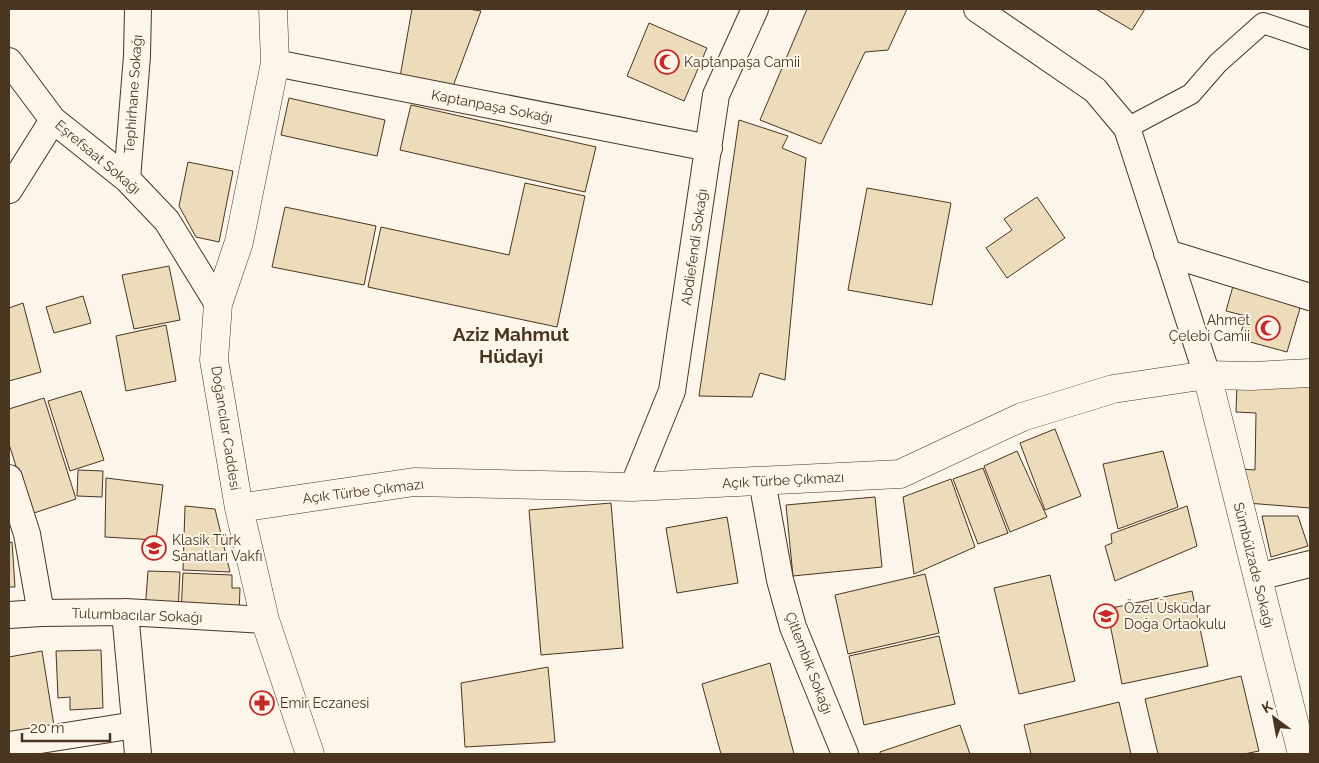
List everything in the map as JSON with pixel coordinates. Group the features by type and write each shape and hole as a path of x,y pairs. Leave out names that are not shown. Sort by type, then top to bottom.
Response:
{"street":[{"name":"Tephirhane Sokağı","path":"127,179 137,56 138,9"},
{"name":"Doğancılar Caddesi","path":"273,9 275,63 238,242 218,304 214,360 239,508 265,620 310,754"},
{"name":"Abdiefendi Sokağı","path":"633,487 672,391 716,96 755,9"},
{"path":"977,9 1095,90 1126,128 1207,375"},
{"path":"1126,128 1192,94 1218,63 1262,23 1310,39"},
{"name":"Eşrefsaat Sokağı","path":"9,61 52,120 127,179 167,221 218,304"},
{"name":"Kaptanpaşa Sokağı","path":"275,63 709,148"},
{"path":"9,190 52,120"},
{"path":"1167,253 1310,297"},
{"name":"Açık Türbe Çıkmazı","path":"239,508 414,482 633,487 900,474 1022,417 1113,389 1207,375 1252,376 1310,373"},
{"name":"Sümbülzade Sokağı","path":"1207,375 1302,754"},
{"path":"9,478 18,534 41,613"},
{"name":"Çitlembik Sokağı","path":"762,481 780,580 793,627 845,754"},
{"path":"1258,577 1310,564"},
{"path":"125,612 138,754"},
{"name":"Tulumbacılar Sokağı","path":"9,615 125,612 265,620"},
{"path":"9,745 135,725"}],"building":[{"path":"412,9 468,9 481,11 452,89 400,77"},
{"path":"807,9 907,9 888,50 865,52 821,144 760,120"},
{"path":"1096,9 1145,9 1132,30"},
{"name":"Kaptanpaşa Camii","path":"649,23 707,48 684,101 627,76"},
{"path":"289,98 385,120 377,156 281,135"},
{"path":"411,105 596,147 585,192 400,150"},
{"path":"739,120 788,136 782,148 806,158 785,380 760,373 752,397 699,396"},
{"path":"188,162 233,171 219,242 196,237 179,206"},
{"path":"525,183 585,196 557,327 368,287 381,227 509,255"},
{"path":"867,188 951,203 932,305 848,290"},
{"path":"1037,197 1065,238 1007,278 986,248 1012,230 1004,219"},
{"path":"285,207 376,226 364,285 272,267"},
{"path":"169,266 180,320 134,329 122,275"},
{"name":"Ahmet Çelebi Camii","path":"1233,286 1301,305 1287,352 1239,339 1246,316 1226,311"},
{"path":"83,296 91,323 54,333 46,307"},
{"path":"23,303 41,372 9,381 9,308"},
{"path":"166,325 176,381 126,391 116,336"},
{"path":"1310,382 1310,508 1247,503 1242,469 1255,470 1256,413 1236,412 1237,383"},
{"path":"81,391 104,460 70,471 48,401"},
{"path":"44,398 76,499 31,514 9,444 9,409"},
{"path":"1055,429 1081,496 1045,510 1020,443"},
{"path":"1017,451 1047,517 1010,532 984,466"},
{"path":"1163,451 1178,507 1118,529 1103,464"},
{"path":"983,468 1008,533 978,544 953,479"},
{"path":"78,470 103,471 102,497 77,496"},
{"path":"106,478 163,485 156,540 105,537"},
{"path":"951,479 975,547 914,574 903,497"},
{"path":"875,497 882,567 793,576 786,505"},
{"path":"611,503 623,648 541,655 529,510"},
{"path":"185,506 215,509 230,572 183,570"},
{"path":"1187,506 1197,546 1115,581 1105,546 1112,543 1111,534"},
{"path":"1262,516 1298,516 1308,546 1271,557"},
{"path":"727,517 738,583 677,593 666,528"},
{"path":"12,542 15,587 9,587 9,543"},
{"path":"148,571 180,572 178,612 145,611"},
{"path":"183,573 232,575 232,588 240,588 239,615 181,613"},
{"path":"925,574 939,633 848,654 835,595"},
{"path":"1050,575 1075,681 1019,694 994,588"},
{"path":"1192,591 1208,666 1122,684 1107,609"},
{"path":"939,636 955,704 864,725 849,656"},
{"path":"101,650 103,708 70,710 70,697 58,698 56,651"},
{"path":"42,651 55,732 9,741 9,657"},
{"path":"770,663 794,754 721,754 702,684"},
{"path":"548,667 555,742 465,747 461,683"},
{"path":"1241,676 1259,751 1244,754 1158,754 1145,699"},
{"path":"1119,702 1131,754 1031,754 1024,725"},
{"path":"960,725 970,754 880,754 880,752"}],"place":[{"name":"Kaptanpaşa Camii","path":"667,62"},
{"name":"Ahmet Çelebi Camii","path":"1268,328"},
{"name":"Klasik Türk Sanatları Vakfı","path":"154,548"},
{"name":"Özel Üsküdar Doğa Ortaokulu","path":"1106,616"},
{"name":"Emir Eczanesi","path":"262,703"}],"district":[{"name":"Aziz Mahmut Hüdayi","path":"511,345"}]}
